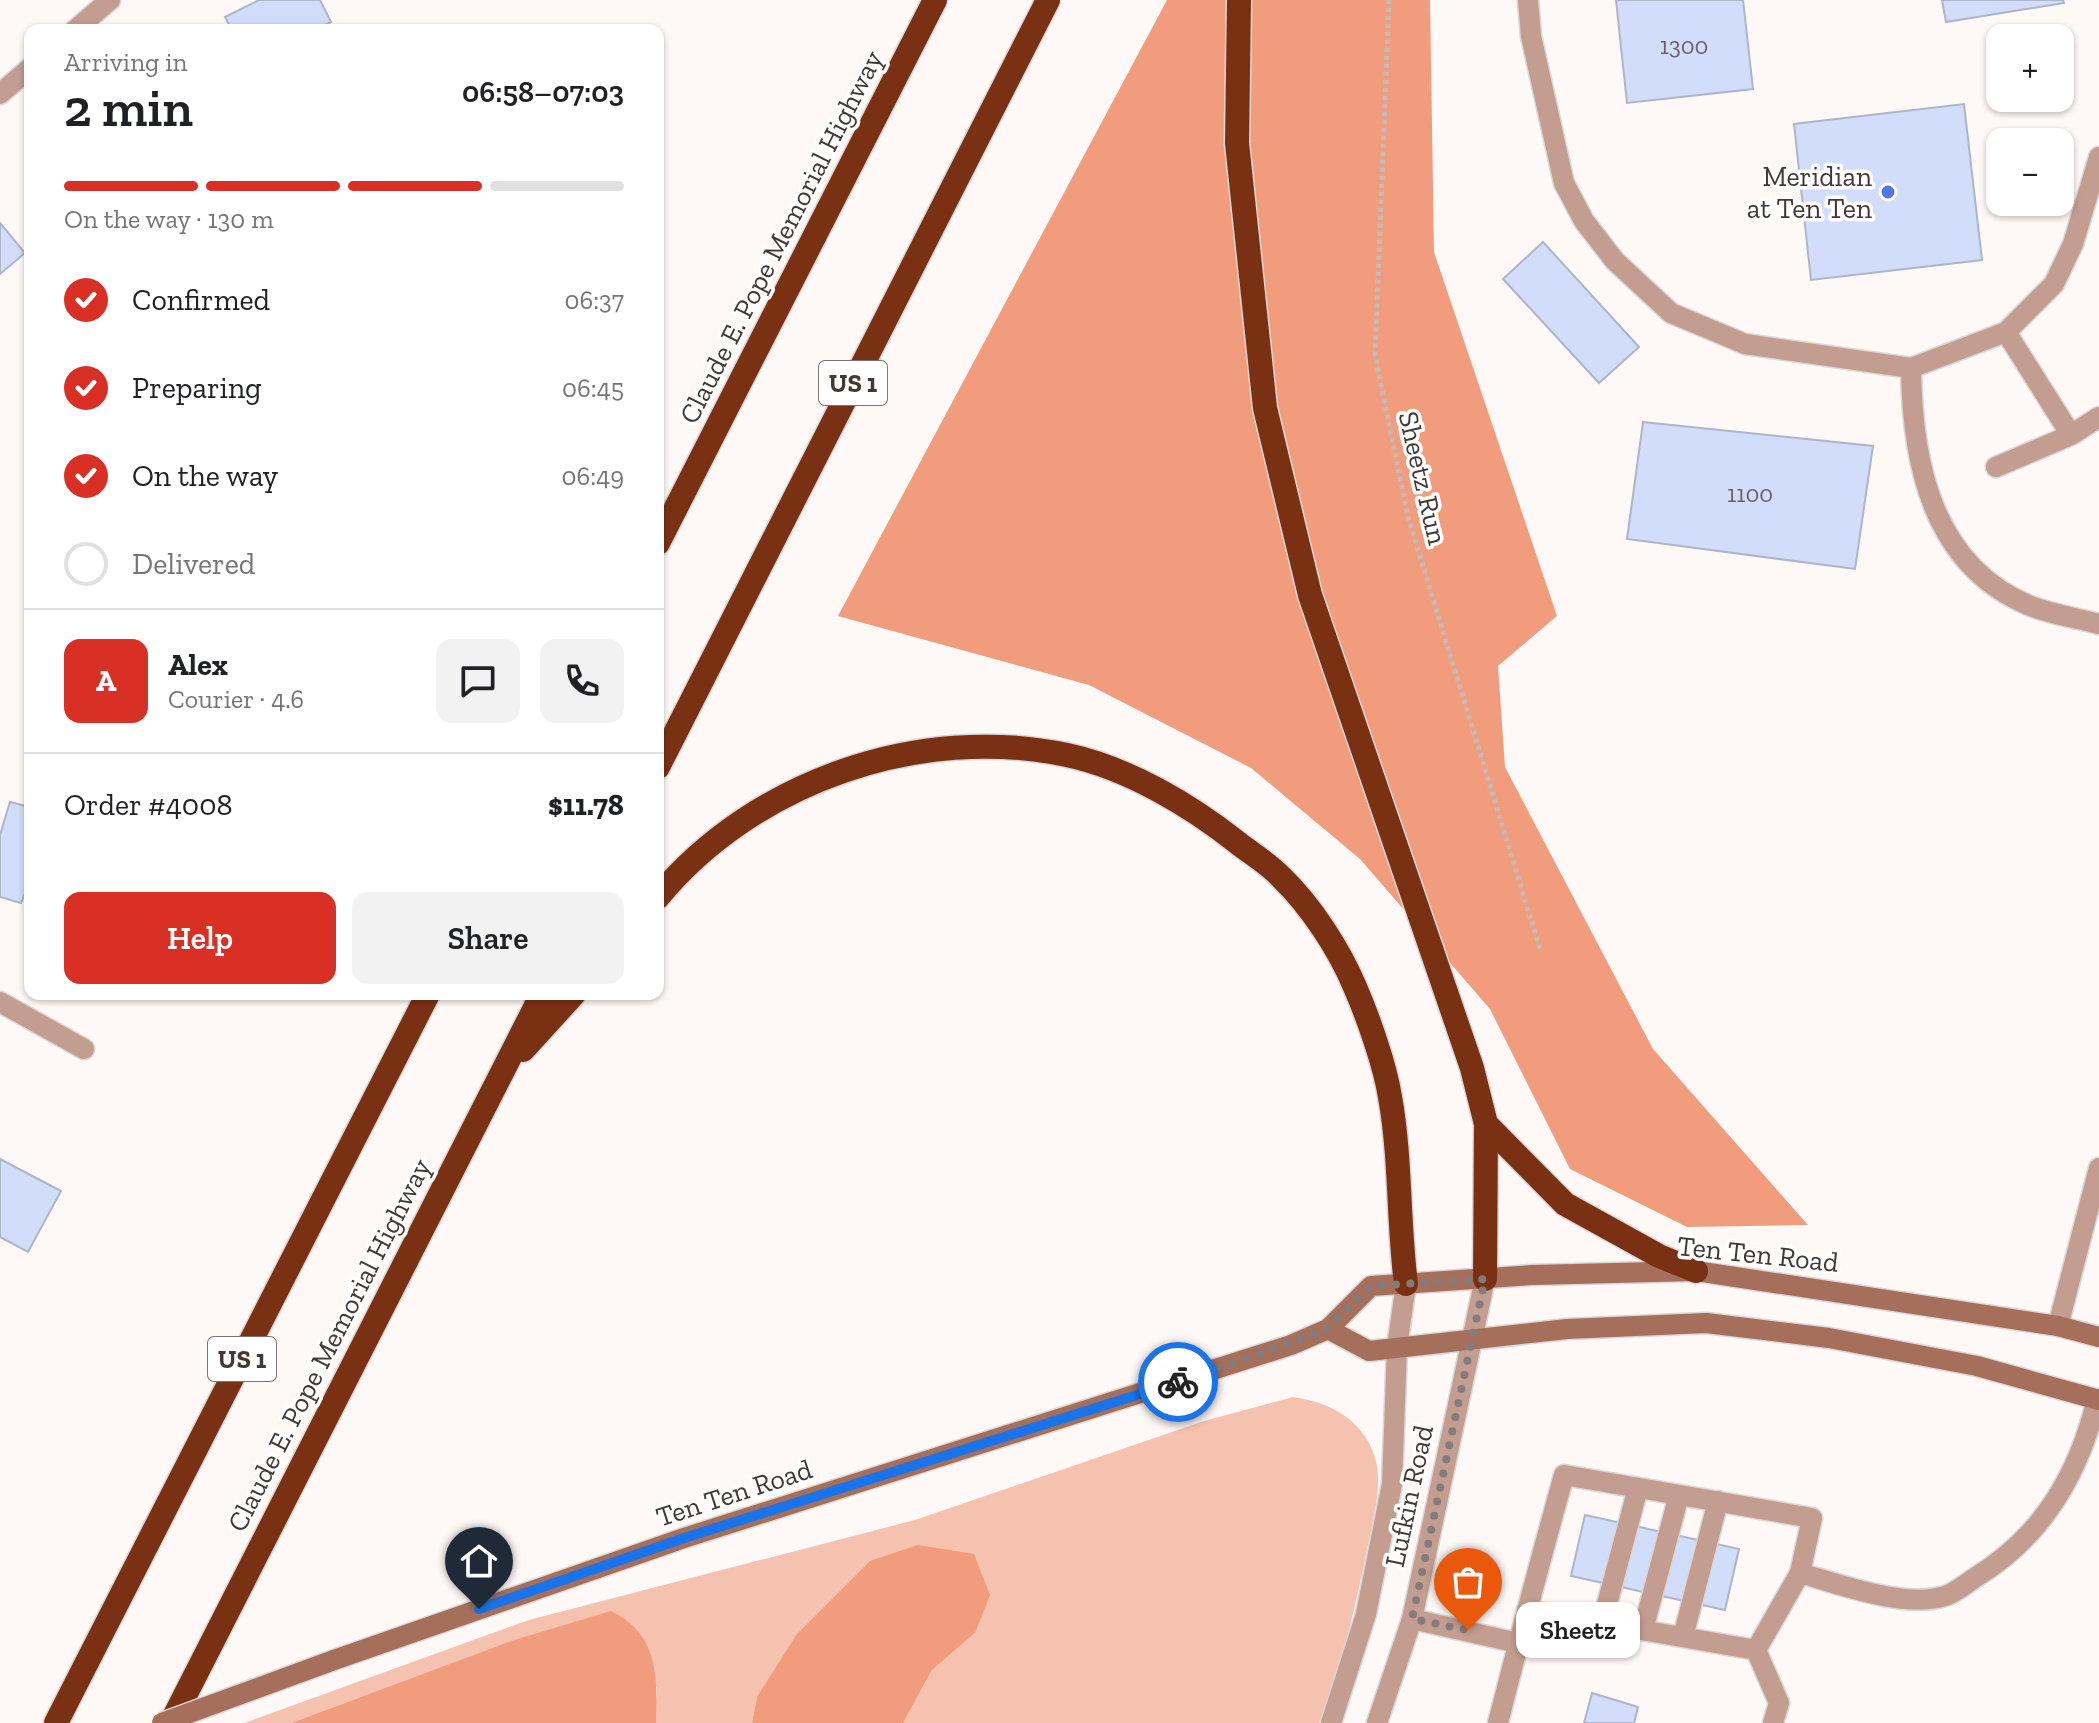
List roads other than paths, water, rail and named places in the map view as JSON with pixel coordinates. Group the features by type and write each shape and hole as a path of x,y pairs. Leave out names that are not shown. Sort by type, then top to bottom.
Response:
{"highway":[{"name":"Claude E. Pope Memorial Highway","path":"664,531 935,0"},
{"name":"US 1","path":"664,755 1048,0"},
{"path":"1239,0 1237,143 1265,408 1310,595 1472,1068 1486,1124 1485,1279"},
{"path":"664,891 734,825 805,785 900,754 976,745 1068,755 1134,779 1202,814 1282,877 1322,929 1355,987 1390,1096 1406,1284"},
{"name":"US 1","path":"56,1723 425,1000"},
{"name":"Claude E. Pope Memorial Highway","path":"171,1723 539,1000"},
{"path":"501,1076 569,1000"},
{"path":"1486,1124 1565,1204 1659,1256 1696,1271"}],"main road":[{"name":"Ten Ten Road","path":"162,1723 684,1538 1291,1345 1328,1329 1371,1286 1696,1271 2058,1326 2099,1337"},
{"path":"1328,1329 1369,1351 1567,1329 1706,1323 1829,1338 1962,1363 2098,1400"}],"street":[{"path":"82,24 110,0"},
{"path":"1528,0 1531,36 1564,183 1584,221 1615,261 1671,313 1745,344 1911,368 2006,332 2054,284 2073,244 2099,157"},
{"path":"0,94 24,73"},
{"path":"2006,332 2071,435"},
{"path":"1911,368 1919,463 1935,515 1948,539 1994,587 2029,605 2099,624"},
{"path":"1996,467 2071,435 2099,417"},
{"path":"0,1002 84,1049"},
{"path":"2058,1326 2095,1196 2099,1168"},
{"name":"Lufkin Road","path":"1377,1723 1412,1619 1485,1279"},
{"name":"Lufkin Road","path":"1331,1723 1366,1614 1392,1484 1397,1347 1406,1284"},
{"path":"1800,1573 1873,1594 1944,1597 1986,1571 2032,1533 2063,1492 2088,1436 2098,1400"},
{"path":"1498,1723 1564,1475 1812,1518 1800,1573 1756,1650"},
{"path":"1602,1623 1638,1488"},
{"path":"1643,1630 1679,1495"},
{"path":"1683,1637 1718,1501"},
{"path":"1527,1610 1756,1650"},
{"path":"1412,1619 1518,1643"},
{"path":"1756,1650 1779,1703 1773,1723"}],"place":[{"name":"Meridian at Ten Ten","path":"1888,192"},
{"name":"Sheetz","path":"1468,1630"}]}
